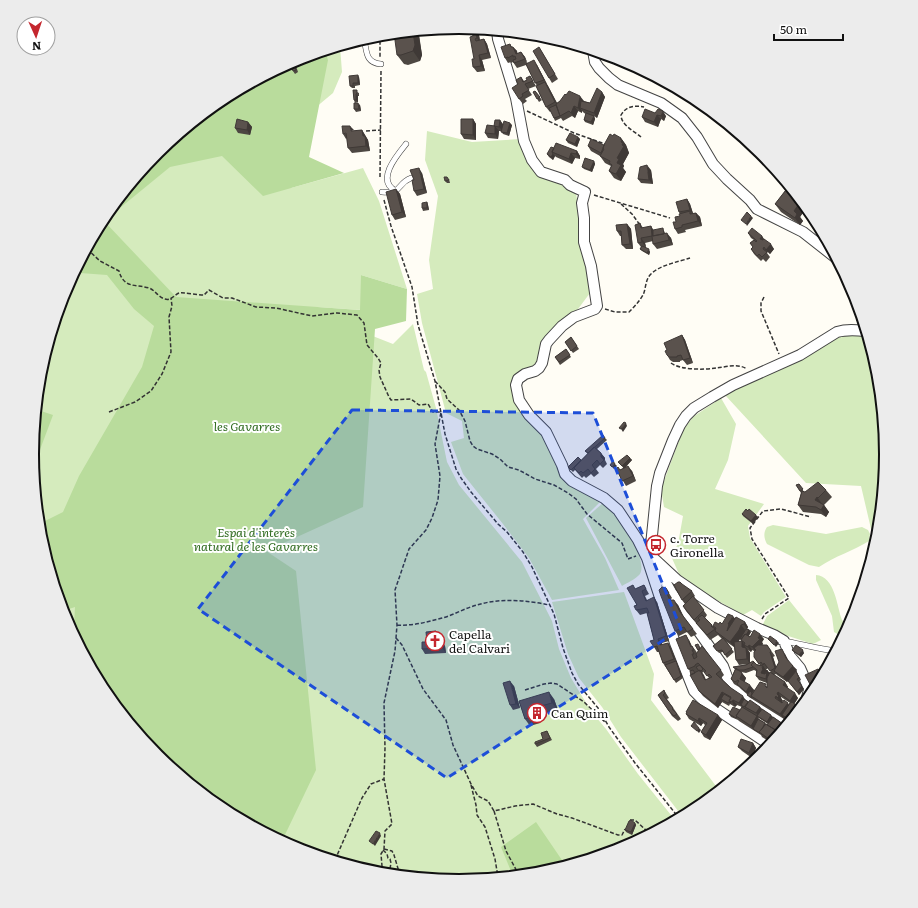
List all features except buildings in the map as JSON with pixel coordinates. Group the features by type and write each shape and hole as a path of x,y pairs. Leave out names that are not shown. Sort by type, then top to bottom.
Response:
{"street":[{"path":"498,36 516,98 524,141 532,160 536,167 542,172 565,180 570,185 585,192 582,203 584,218 584,242 591,266 597,308 591,312 574,316 562,326 546,344 542,363 539,368 535,371 524,374 518,380 516,392 522,406 542,427 549,438 565,474 572,481 604,498 618,510 665,580 671,592 723,666 730,685 783,721"},
{"path":"595,56 599,68 609,78 625,88 661,103 682,118 698,137 713,164 726,179 750,200 757,209 803,232 827,251"},
{"path":"765,742 704,700 694,691 675,643 647,555 657,486 664,462 680,425 694,408 733,385 783,363 843,330 861,331"},
{"path":"647,555 677,580 718,608 784,641 790,656 800,668 807,688"}],"lane":[{"path":"365,45 368,57 371,61 375,64 381,64"},
{"path":"396,191 389,186 388,174 393,161 406,144"},
{"path":"382,192 388,193 396,191 405,181 411,178"},
{"path":"784,641 817,649 830,650"}],"path":[{"path":"380,42 381,130 379,162 382,192 391,226 412,287 418,324 435,381 445,434 453,461 461,478 471,492 523,552 539,578 556,620 563,648 575,679 598,708 609,727 635,763 676,814"},
{"path":"516,98 520,106 524,109 608,146"},
{"path":"641,137 630,129 622,120 621,115 623,111 630,107 635,106 646,108"},
{"path":"366,131 381,130"},
{"path":"585,192 670,218"},
{"path":"620,202 642,227"},
{"path":"91,252 100,260 119,271 121,277 128,284 148,288 164,299 171,298 181,293 204,295 209,290 223,298 232,298 256,307 276,308 312,316 337,313 357,315 364,323 367,345 378,358 380,363 380,377 391,400 411,399 419,405 428,404 433,412 441,412"},
{"path":"597,308 615,312 629,312 636,305 643,294 646,282 650,275 659,269 690,258"},
{"path":"764,297 760,310 783,363"},
{"path":"108,412 135,402 151,391 162,374 171,352 169,317 172,306 171,298"},
{"path":"671,362 676,366 687,368 714,369 742,366 756,375"},
{"path":"435,381 446,392 448,399 459,410 465,421 470,441 473,446 477,449 492,454 508,467 519,470 535,479 554,485 572,496 587,514 622,543 628,559 647,555"},
{"path":"382,867 381,854 384,850 385,831 392,824 384,779 384,703 395,651 397,625 395,590 409,549 426,530 438,500 440,476 435,444 441,412"},
{"path":"757,628 765,614 789,598 752,539 750,528 762,511 781,508 811,517"},
{"path":"397,625 410,626 443,618 477,604 522,601 549,605"},
{"path":"396,638 402,645 423,689 446,720 453,744 471,784 478,796 488,801 494,811 506,850 516,870"},
{"path":"525,690 544,684 557,684 584,702 609,727"},
{"path":"337,856 362,798 371,784 384,779"},
{"path":"471,784 477,815 485,827 495,859 497,872"},
{"path":"494,811 515,806 533,804 618,835 622,835 630,820 635,820 646,830"},
{"path":"384,850 390,859 390,868"},
{"path":"384,850 392,851 398,869"}],"highlighted area":[{"path":"352,410 593,413 681,629 447,778 198,609"}],"green space":[{"name":"Espai d'interès natural de les Gavarres","path":"340,51 342,72 333,93 315,108 291,188 363,168 379,201 407,289 361,275 361,310 317,307 360,331 393,344 413,324 424,370 426,372 436,408 447,462 459,485 522,562 552,621 559,649 571,678 591,711 606,729 638,774 672,816 645,831 594,852 541,866 486,873 432,873 377,866 324,852 273,831 249,818 203,787 182,770 143,731 126,710 95,664 82,640 61,589 53,563 43,509 39,454 40,427 47,372 53,345 61,319 82,268 95,244 126,198 143,177 182,138 203,121 249,90 298,66"},
{"name":"les Gavarres","path":"326,55 328,60 309,157 344,173 263,196 222,156 170,167 118,210 143,177 162,157 203,121 249,90 273,77"},
{"path":"427,131 472,142 520,139 527,157 576,193 591,288 590,293 578,309 566,318 539,364 513,384 544,432 559,463 601,501 583,519 605,558 619,590 552,600 529,558 463,474 451,442 464,438 462,421 446,413 422,323 417,294 433,289 429,260 438,196 425,160"},
{"name":"les Gavarres","path":"108,225 176,297 360,310 361,275 407,289 406,321 375,329 363,507 266,551 296,571 316,770 284,836 249,818 203,787 182,770 143,731 126,710 95,664 74,622 75,607 69,609 61,589 53,563 45,521 63,512 79,476 142,367 154,326 134,309 107,275 80,273 95,244"},
{"path":"844,335 862,336 871,372 878,427 878,481 872,532 861,486 806,483 725,395"},
{"path":"721,398 736,424 728,460 715,489 764,504 748,526 750,538 786,597 764,612 761,616 752,610 743,615 699,590 679,574 671,556 678,544 683,516 664,507 661,489 683,430 693,417"},
{"path":"42,411 53,415 39,452"},
{"path":"604,502 611,507 633,541 642,568 640,574 622,586 586,518"},
{"path":"773,525 826,534 862,527 868,530 870,534 869,541 819,567 809,565 767,544 764,533 767,527"},
{"path":"816,575 822,577 831,586 834,593 844,622 838,634 834,632 832,616 816,580"},
{"path":"624,592 654,674 651,700 716,786 679,812 621,737 602,707 579,678 568,654 552,602"},
{"path":"789,600 821,640 813,644 762,626 767,616"},
{"path":"536,822 563,861 511,870 501,847"}],"place":[{"name":"c. Torre Gironella","path":"656,545"},
{"name":"Capella del Calvari","path":"435,641"},
{"name":"Can Quim","path":"537,713"}]}
